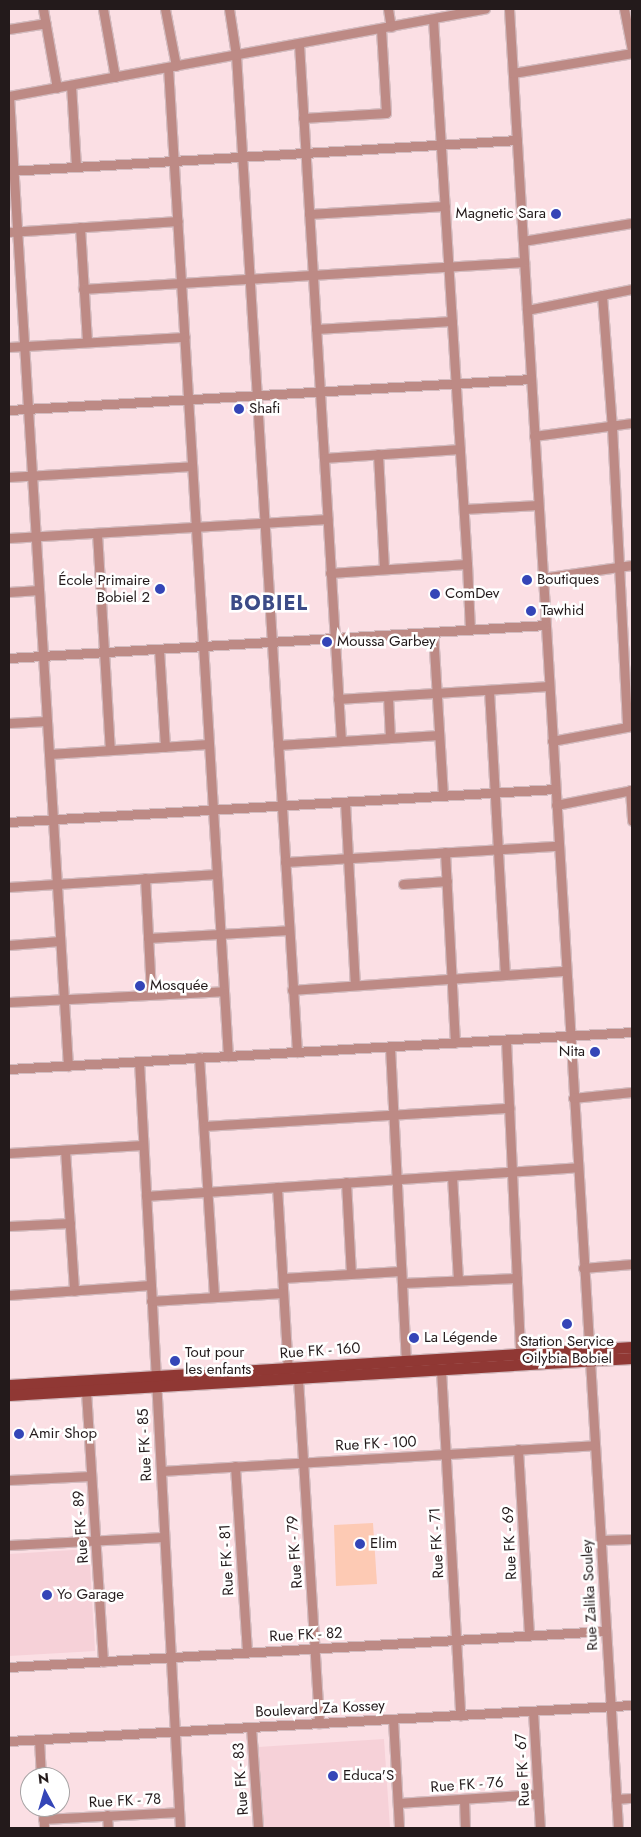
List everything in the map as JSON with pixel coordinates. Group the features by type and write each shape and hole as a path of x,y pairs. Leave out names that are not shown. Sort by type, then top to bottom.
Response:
{"main road":[{"name":"Rue FK - 160","path":"9,1385 441,1370 588,1355 632,1347"},
{"name":"Rue FK - 160","path":"292,1375 406,1360 520,1354 632,1358"},
{"name":"Rue FK - 160","path":"9,1395 86,1390 156,1381"}],"street":[{"path":"43,9 56,88"},
{"path":"104,9 115,77"},
{"path":"165,9 172,67 174,161 228,1056"},
{"path":"229,9 236,55 297,1052"},
{"path":"388,9 391,27"},
{"path":"68,1066 25,346 13,232 9,96 486,9"},
{"name":"Rue Zalika Souley","path":"509,9 588,1355 618,1828"},
{"path":"513,73 632,52 624,9"},
{"path":"433,19 470,630"},
{"path":"9,29 46,22"},
{"path":"303,118 386,113 381,29"},
{"path":"299,44 340,741"},
{"path":"71,85 76,167"},
{"path":"12,171 517,140"},
{"path":"309,214 445,206"},
{"path":"13,232 178,221"},
{"path":"523,241 632,223"},
{"path":"80,227 86,342"},
{"path":"83,289 524,262"},
{"path":"527,310 632,289"},
{"path":"552,741 630,726 618,567 612,427 602,295"},
{"path":"316,329 452,321"},
{"path":"9,347 185,336"},
{"path":"9,410 531,379"},
{"path":"534,436 632,423"},
{"path":"324,458 460,450"},
{"path":"378,454 384,569"},
{"path":"9,477 192,466"},
{"path":"464,510 538,505"},
{"path":"9,538 327,519"},
{"path":"97,533 110,750"},
{"path":"330,573 467,564"},
{"path":"542,578 632,565"},
{"path":"9,592 39,590"},
{"path":"9,658 545,625"},
{"path":"433,632 443,796"},
{"path":"159,648 165,747"},
{"path":"338,699 549,686"},
{"path":"489,690 500,849 505,975"},
{"path":"388,696 390,738"},
{"path":"9,724 47,721"},
{"path":"278,745 439,736"},
{"path":"49,754 209,744"},
{"path":"9,822 555,789"},
{"path":"556,805 631,790 632,821"},
{"path":"345,802 355,985"},
{"path":"285,862 558,846"},
{"path":"445,852 455,1043"},
{"path":"9,887 217,874"},
{"path":"145,878 151,994"},
{"path":"403,884 447,881"},
{"path":"148,938 289,930"},
{"path":"9,945 60,941"},
{"path":"292,990 566,971"},
{"path":"9,1002 224,991"},
{"path":"9,1069 632,1032"},
{"path":"506,1040 520,1354"},
{"path":"390,1046 406,1360"},
{"path":"199,1057 214,1297"},
{"name":"Rue FK - 85","path":"139,1061 180,1828"},
{"path":"573,1098 632,1092"},
{"path":"204,1126 509,1108"},
{"path":"9,1153 143,1145"},
{"path":"65,1150 74,1291"},
{"path":"146,1196 577,1167"},
{"path":"452,1176 458,1280"},
{"path":"346,1182 351,1274"},
{"name":"Rue FK - 79","path":"277,1187 284,1293 303,1462 319,1723"},
{"path":"9,1226 70,1223"},
{"path":"583,1268 632,1264"},
{"path":"283,1278 401,1272"},
{"path":"402,1283 517,1278"},
{"path":"9,1294 151,1285"},
{"path":"152,1301 284,1293"},
{"name":"Rue FK - 71","path":"441,1370 460,1715"},
{"name":"Rue FK - 89","path":"86,1390 103,1661"},
{"name":"Rue FK - 100","path":"161,1471 594,1445"},
{"name":"Rue FK - 69","path":"518,1449 529,1635"},
{"name":"Rue FK - 81","path":"236,1466 247,1652"},
{"path":"9,1480 92,1476"},
{"path":"9,1545 164,1537"},
{"path":"601,1540 632,1539"},
{"name":"Rue FK - 82","path":"9,1666 605,1631"},
{"name":"Boulevard Za Kossey","path":"9,1741 632,1705"},
{"name":"Rue FK - 67","path":"533,1711 540,1828"},
{"path":"393,1719 399,1828"},
{"name":"Rue FK - 83","path":"251,1727 258,1828"},
{"path":"39,1739 40,1767"},
{"name":"Rue FK - 76","path":"398,1803 538,1794"},
{"path":"616,1799 632,1798"},
{"path":"464,1799 466,1828"},
{"name":"Rue FK - 78","path":"44,1823 108,1815 179,1812"},
{"path":"108,1815 108,1828"}],"shaded area":[{"path":"373,1523 377,1584 336,1586 334,1525"},
{"path":"89,1549 95,1651 9,1656 9,1554"},
{"path":"384,1739 390,1828 263,1828 258,1747"}],"place":[{"name":"Magnetic Sara","path":"556,214"},
{"name":"Shafi","path":"239,409"},
{"name":"Boutiques","path":"527,580"},
{"name":"École Primaire Bobiel 2","path":"160,589"},
{"name":"ComDev","path":"435,594"},
{"name":"Tawhid","path":"531,611"},
{"name":"Moussa Garbey","path":"327,642"},
{"name":"Mosquée","path":"140,986"},
{"name":"Nita","path":"595,1052"},
{"name":"Station Service Oilybia Bobiel","path":"567,1324"},
{"name":"La Légende","path":"414,1338"},
{"name":"Tout pour les enfants","path":"175,1361"},
{"name":"Amir Shop","path":"19,1434"},
{"name":"Elim","path":"360,1544"},
{"name":"Yo Garage","path":"47,1595"},
{"name":"Educa'S","path":"333,1776"}],"district":[{"name":"BOBIEL","path":"269,603"}]}
